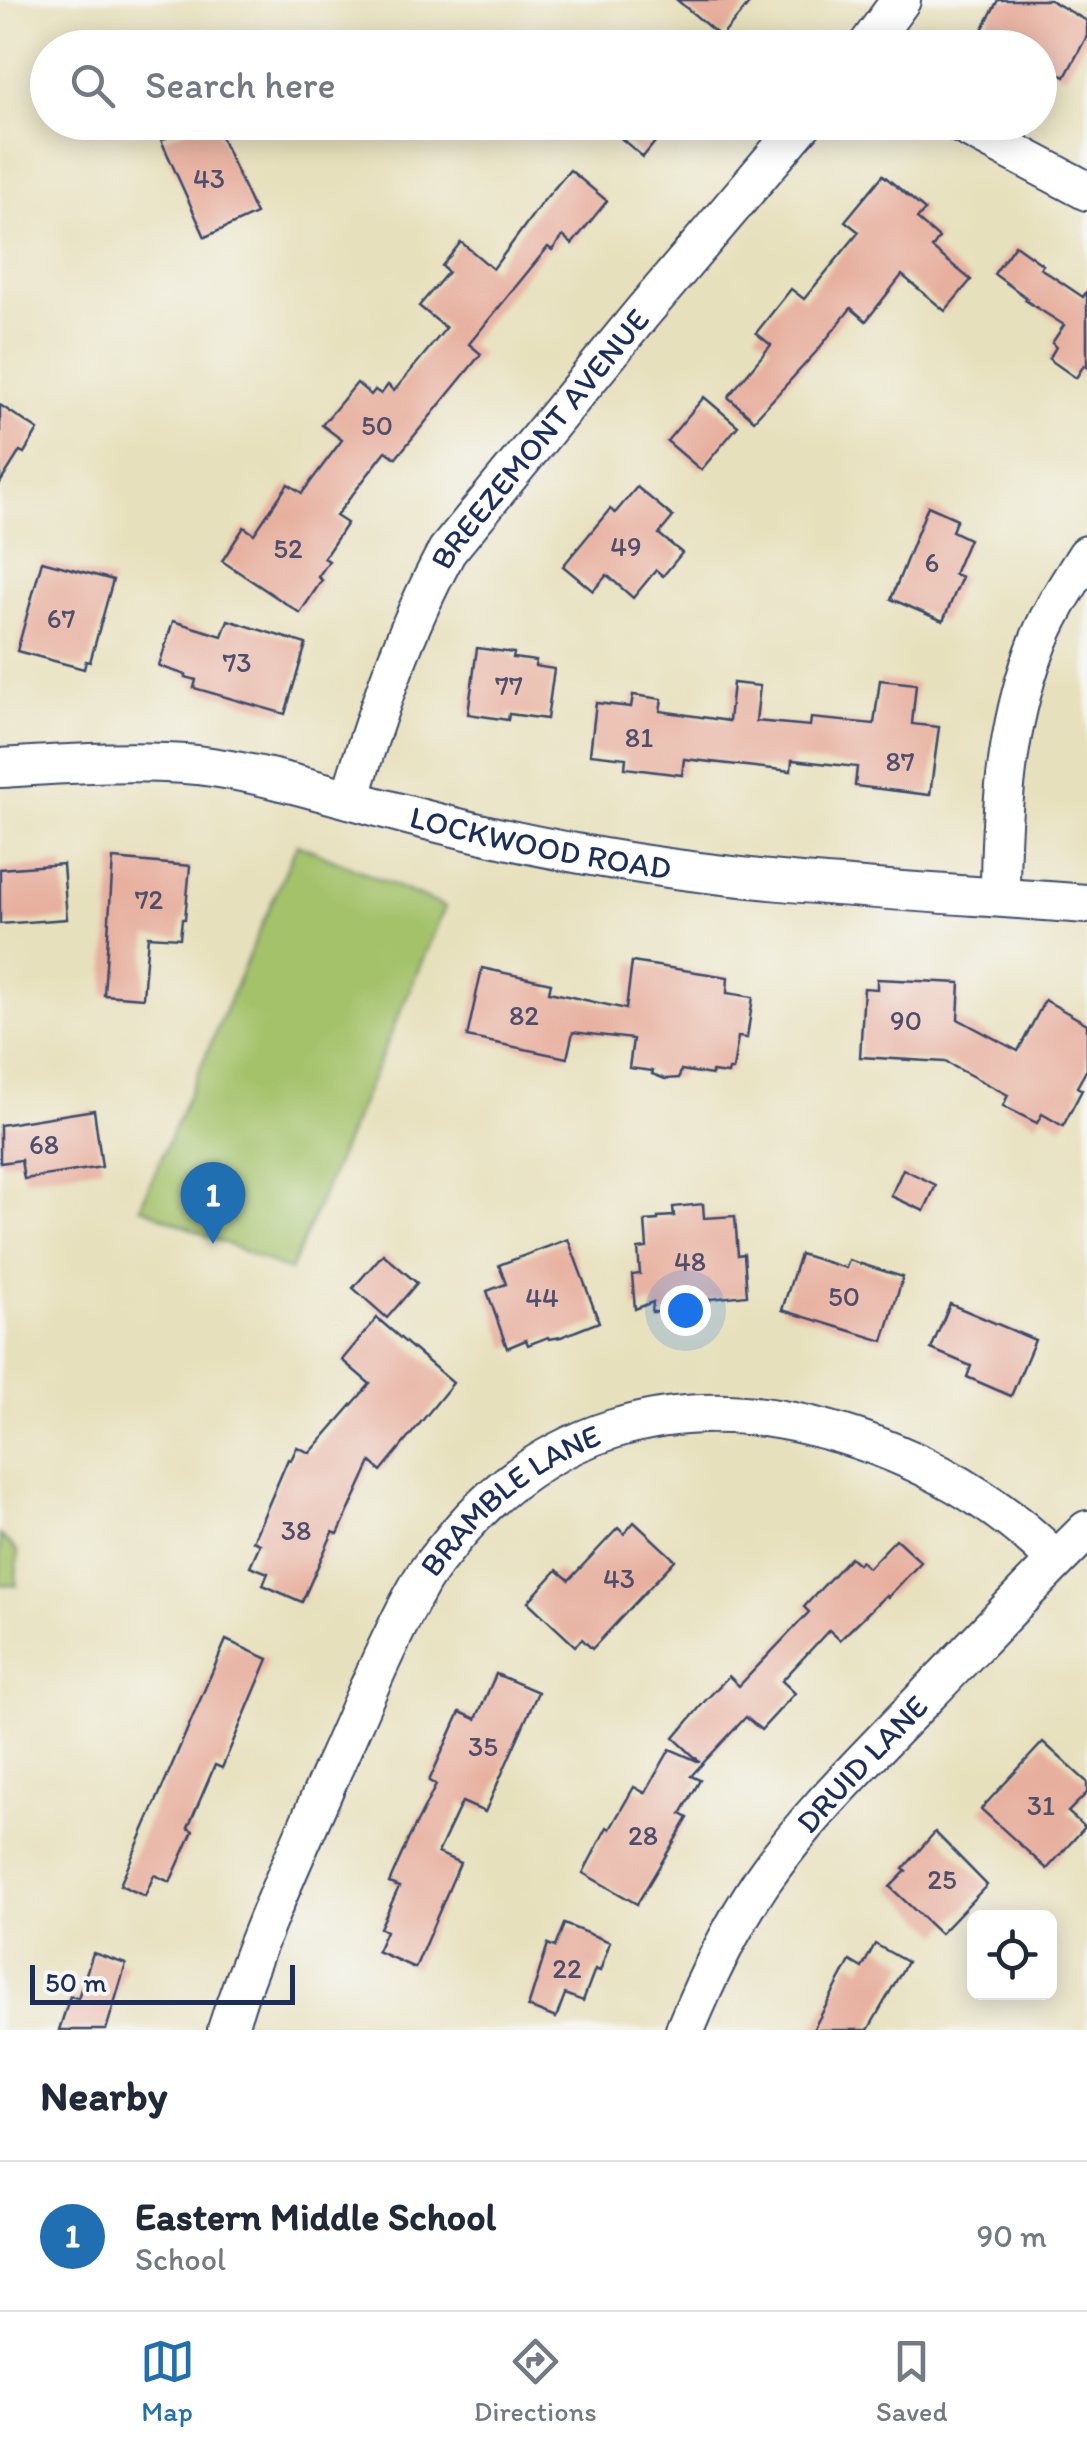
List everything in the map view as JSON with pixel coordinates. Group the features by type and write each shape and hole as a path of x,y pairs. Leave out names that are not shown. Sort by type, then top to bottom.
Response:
{"street":[{"path":"879,30 900,0"},
{"name":"BREEZEMONT AVENUE","path":"350,799 402,645 448,551 789,140"},
{"path":"991,140 1087,191"},
{"path":"1000,897 1009,756 1019,702 1036,648 1087,555"},
{"name":"LOCKWOOD ROAD","path":"0,768 116,762 199,766 266,778 505,839 642,864 708,874 1087,904"},
{"name":"BRAMBLE LANE","path":"226,2030 268,1916 423,1577 496,1493 540,1461 611,1428 649,1420 694,1413 734,1413 785,1420 868,1443 964,1486 1026,1530 1056,1560"},
{"name":"DRUID LANE","path":"686,2030 725,1946 760,1883 784,1851 848,1778 1087,1530"}],"green space":[{"path":"297,844 445,907 290,1271 140,1207"},
{"path":"0,1535 18,1552 16,1586 0,1584"}],"building":[{"path":"677,0 752,0 727,30 713,30"},
{"path":"998,0 1050,0 1087,21 1087,36 1065,77 1057,73 1057,30 982,30"},
{"path":"161,140 222,140 256,214 205,237"},
{"path":"623,140 657,140 643,157"},
{"path":"570,170 607,201 572,244 563,236 552,250 548,247 469,344 481,354 396,458 386,451 336,516 347,523 324,558 329,561 318,577 322,580 300,613 222,561 244,527 254,534 288,484 302,493 342,440 322,425 357,383 371,395 375,390 381,394 388,385 394,391 446,328 419,306 448,272 442,266 461,242 493,269"},
{"path":"883,175 925,210 917,219 939,238 932,248 971,280 945,311 902,275 866,321 851,308 754,420 728,397 771,345 756,333 791,289 804,299 859,232 845,221"},
{"path":"1015,245 1043,265 1040,268 1083,297 1087,291 1087,367 1084,365 1076,378 1049,359 1056,347 1052,343 1064,325 994,274"},
{"path":"704,397 738,426 701,470 667,441"},
{"path":"0,405 38,430 0,483"},
{"path":"637,487 673,517 659,534 682,553 663,576 656,570 633,598 607,575 593,591 563,566 610,509 615,513"},
{"path":"928,506 957,519 952,531 969,539 954,574 962,577 943,621 891,599"},
{"path":"42,561 113,580 90,662 86,661 84,669 17,651"},
{"path":"228,620 306,644 285,714 194,688 196,680 159,666 173,621 222,636"},
{"path":"477,648 514,653 513,658 536,661 535,666 554,669 547,719 509,714 508,720 468,714"},
{"path":"880,680 916,684 912,724 939,727 930,795 855,786 857,767 792,760 791,771 684,759 682,775 625,768 626,758 590,754 596,703 631,707 633,695 662,699 660,711 729,721 733,683 760,686 756,721 810,726 811,718 874,724"},
{"path":"113,859 190,866 180,938 148,936 143,998 104,995"},
{"path":"63,864 67,919 0,924 0,869"},
{"path":"632,962 728,977 727,993 753,997 747,1038 738,1037 733,1070 712,1075 681,1070 679,1078 665,1079 652,1074 653,1071 629,1068 633,1039 573,1032 567,1058 467,1037 482,968 551,983 549,992 626,1009"},
{"path":"877,979 960,983 958,1019 1018,1051 1045,1000 1087,1024 1087,1069 1077,1087 1082,1090 1063,1126 1042,1114 1037,1123 1003,1106 1008,1095 945,1062 860,1057 864,988 877,989"},
{"path":"94,1110 102,1167 24,1179 21,1160 0,1163 0,1125"},
{"path":"903,1169 936,1185 924,1211 891,1196"},
{"path":"703,1204 704,1218 735,1216 738,1255 744,1254 747,1295 710,1299 703,1302 703,1311 661,1315 652,1312 653,1302 635,1309 632,1275 640,1274 638,1249 647,1248 645,1221 674,1216 673,1207"},
{"path":"568,1239 599,1322 561,1337 548,1337 528,1345 526,1340 507,1348 487,1291 506,1284 499,1265"},
{"path":"383,1254 417,1283 387,1318 353,1288"},
{"path":"800,1254 846,1268 849,1260 903,1277 883,1341 782,1310"},
{"path":"950,1304 1035,1340 1011,1396 967,1377 971,1366 931,1349"},
{"path":"377,1318 453,1383 381,1471 371,1462 338,1534 333,1532 302,1602 263,1585 268,1573 250,1566 260,1544 253,1541 288,1459 297,1447 310,1453 370,1384 342,1360"},
{"path":"634,1522 675,1560 592,1649 582,1639 575,1646 528,1602 557,1570 569,1580 618,1528 624,1534"},
{"path":"896,1539 921,1562 840,1640 829,1630 782,1681 795,1693 761,1730 746,1717 691,1776 700,1780 681,1814 688,1818 637,1904 583,1873 634,1787 645,1793 670,1749 700,1762 674,1738 705,1701 729,1676 739,1686 809,1612 804,1607 850,1557 868,1568"},
{"path":"226,1640 268,1659 222,1768 215,1765 188,1828 193,1831 170,1882 154,1875 145,1896 120,1885"},
{"path":"496,1674 538,1692 485,1812 462,1802 438,1853 460,1863 415,1968 377,1951 386,1931 380,1928 399,1887 389,1883 436,1785 429,1781 460,1712 476,1719"},
{"path":"1043,1742 1087,1782 1087,1793 1068,1812 1085,1827 1047,1869 981,1809"},
{"path":"935,1832 987,1885 940,1934 890,1887"},
{"path":"564,1924 610,1942 583,2001 565,1994 556,2018 528,2007 548,1944 555,1947"},
{"path":"875,1944 907,1962 868,2030 813,2030 850,1961 862,1968"},
{"path":"93,1953 126,1964 106,2030 59,2030 70,1996 78,1998"}],"place":[{"name":"Eastern Middle School","path":"213,1244"}]}
